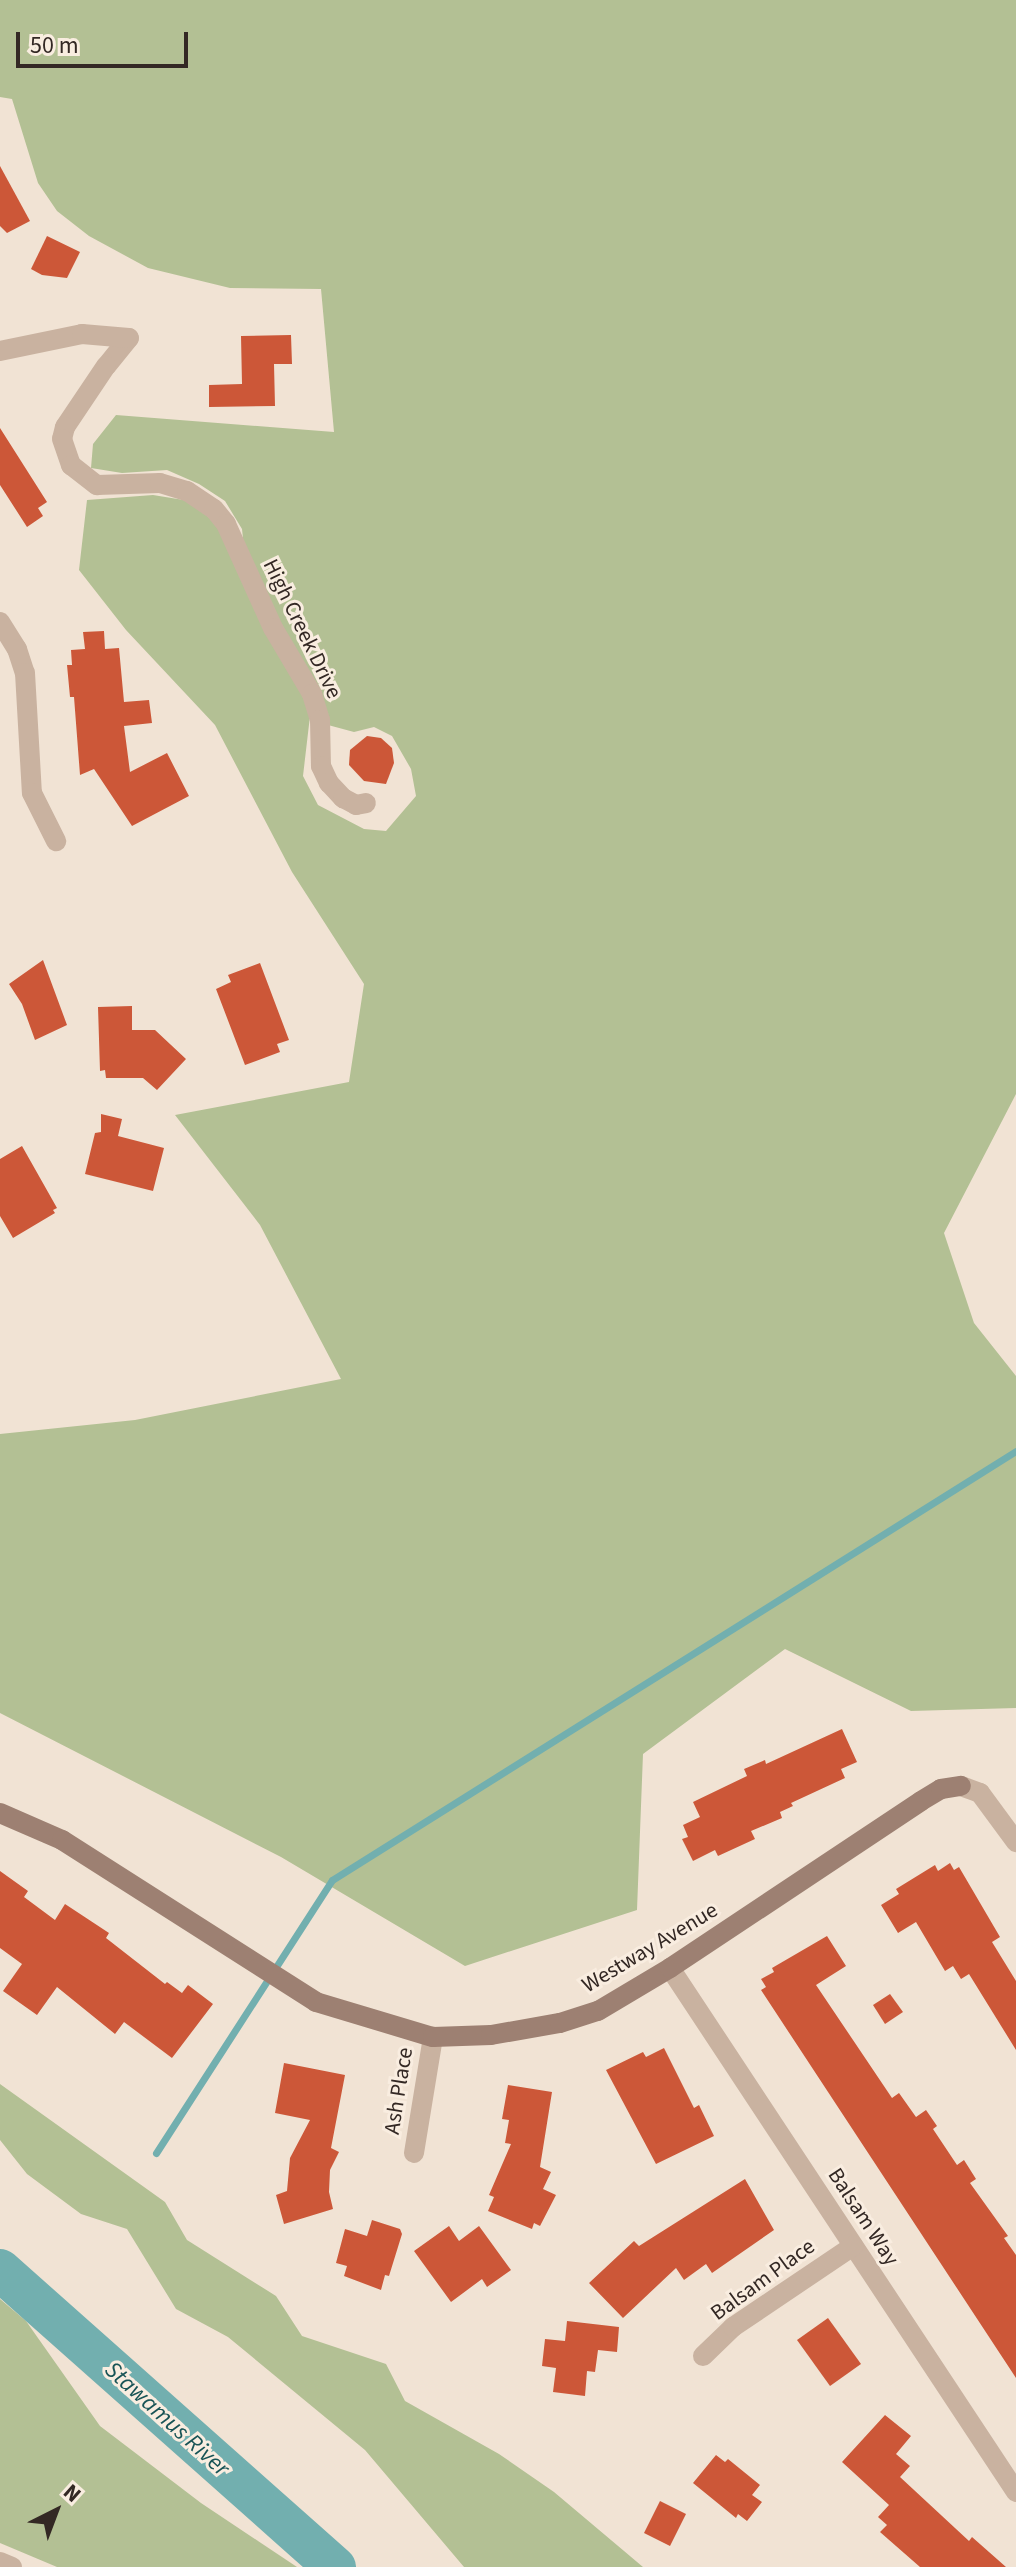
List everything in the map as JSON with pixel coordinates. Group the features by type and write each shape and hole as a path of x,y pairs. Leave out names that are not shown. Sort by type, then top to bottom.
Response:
{"street":[{"name":"High Creek Drive","path":"0,351 82,334 129,338 65,427 62,439 71,465 97,485 160,483 195,494 214,509 226,524 273,628 312,694 320,720 321,766 329,783 343,798 356,805 366,803"},
{"path":"0,622 17,649 25,673 32,793 56,841"},
{"name":"Westway Avenue","path":"0,1813 62,1840 316,2002 433,2037 491,2035 560,2023 598,2011 670,1968 941,1789 961,1786 980,1793 1016,1842"},
{"name":"Balsam Way","path":"670,1968 1016,2492"},
{"name":"Ash Place","path":"414,2153 433,2037"},
{"name":"Balsam Place","path":"703,2356 733,2327 853,2246"},
{"path":"0,2562 12,2567"}],"green space":[{"path":"0,0 1016,0 1016,1094 944,1233 974,1323 1016,1376 1016,1708 911,1711 785,1649 643,1754 637,1910 465,1966 281,1857 0,1713 0,1434 135,1420 341,1379 260,1225 175,1115 349,1082 364,984 292,872 215,725 126,630 79,570 87,500 153,495 190,501 215,523 296,678 310,716 303,776 318,805 364,829 386,831 416,796 411,769 392,736 374,727 354,732 328,725 244,548 242,529 225,501 199,484 167,470 122,473 91,468 93,444 116,415 334,432 321,289 230,288 148,268 89,236 57,211 38,183 12,99 0,97"},
{"path":"0,2084 165,2202 187,2240 276,2296 302,2336 386,2364 405,2401 499,2454 554,2492 643,2567 464,2567 365,2450 228,2337 176,2309 127,2229 81,2214 27,2174 0,2140"},
{"path":"0,2299 26,2321 100,2426 201,2503 297,2567 57,2567 0,2543"}],"building":[{"path":"0,166 30,221 7,233 0,226"},
{"path":"47,236 80,252 67,278 42,275 31,269"},
{"path":"291,335 292,364 274,364 275,406 209,407 209,385 242,384 241,336"},
{"path":"0,428 47,502 38,508 43,516 27,527 0,485"},
{"path":"104,631 105,649 119,648 124,702 149,700 152,723 124,726 130,772 167,753 189,796 132,826 94,769 80,775 74,697 70,697 67,665 72,665 71,650 85,649 83,632"},
{"path":"367,736 381,738 392,748 394,763 386,784 364,781 349,765 350,750"},
{"path":"43,960 67,1025 35,1040 22,1004 9,984"},
{"path":"260,963 289,1040 277,1044 280,1052 245,1065 216,989 231,982 228,975"},
{"path":"132,1006 132,1030 155,1030 186,1059 157,1090 143,1078 106,1078 105,1070 100,1071 98,1007"},
{"path":"101,1114 122,1119 118,1136 164,1148 153,1191 85,1174 95,1133 101,1132"},
{"path":"22,1146 57,1208 53,1210 55,1213 13,1238 0,1216 0,1159"},
{"path":"842,1729 857,1762 841,1769 845,1778 791,1803 793,1806 780,1812 782,1818 751,1831 755,1839 718,1856 715,1850 693,1861 682,1839 688,1837 683,1825 700,1817 693,1802 747,1776 744,1769 765,1760 766,1764"},
{"path":"950,1863 954,1870 959,1867 1000,1937 992,1942 1016,1981 1016,2050 969,1974 961,1979 953,1966 945,1971 916,1922 898,1933 881,1905 899,1894 896,1889 935,1865 938,1871"},
{"path":"0,1871 28,1891 24,1897 55,1920 65,1904 109,1933 106,1938 165,1984 167,1982 182,1993 188,1985 213,2004 172,2058 124,2022 115,2034 57,1987 37,2015 3,1991 22,1964 0,1948"},
{"path":"827,1936 846,1966 816,1985 892,2098 899,2093 916,2117 926,2110 937,2126 933,2129 957,2165 964,2160 976,2179 970,2183 1008,2236 1004,2238 1016,2255 1016,2378 761,1990 766,1987 761,1979 774,1972 772,1968"},
{"path":"890,1994 903,2012 885,2024 873,2005"},
{"path":"664,2048 694,2108 699,2105 714,2136 656,2164 606,2070 643,2052 646,2057"},
{"path":"284,2063 345,2075 331,2148 339,2152 330,2170 329,2192 333,2209 284,2224 276,2195 287,2191 290,2158 310,2120 275,2113"},
{"path":"508,2085 552,2092 540,2167 551,2172 543,2189 556,2195 540,2226 534,2223 532,2229 488,2211 494,2197 489,2195 511,2144 505,2143 509,2120 502,2119"},
{"path":"745,2179 774,2230 712,2273 706,2264 684,2280 676,2268 623,2318 589,2283 634,2241 639,2246"},
{"path":"372,2220 400,2229 402,2234 389,2276 385,2275 381,2290 344,2276 347,2266 336,2263 345,2229 367,2236"},
{"path":"449,2226 459,2241 479,2226 511,2270 487,2287 482,2279 451,2302 414,2251"},
{"path":"828,2318 861,2364 830,2386 797,2340"},
{"path":"567,2321 619,2327 617,2352 598,2350 595,2372 587,2371 585,2396 553,2392 556,2368 542,2366 545,2339 565,2341"},
{"path":"885,2415 911,2436 896,2454 910,2466 900,2477 969,2541 972,2537 1006,2567 920,2567 880,2532 887,2525 878,2517 889,2505 842,2462"},
{"path":"716,2455 725,2462 728,2459 760,2485 752,2495 762,2502 747,2521 738,2514 736,2518 693,2483"},
{"path":"660,2501 686,2514 670,2546 644,2533"}],"waterway":[{"path":"156,2153 332,1880 1016,1451"},
{"name":"Stawamus River","path":"0,2270 335,2567"}]}
